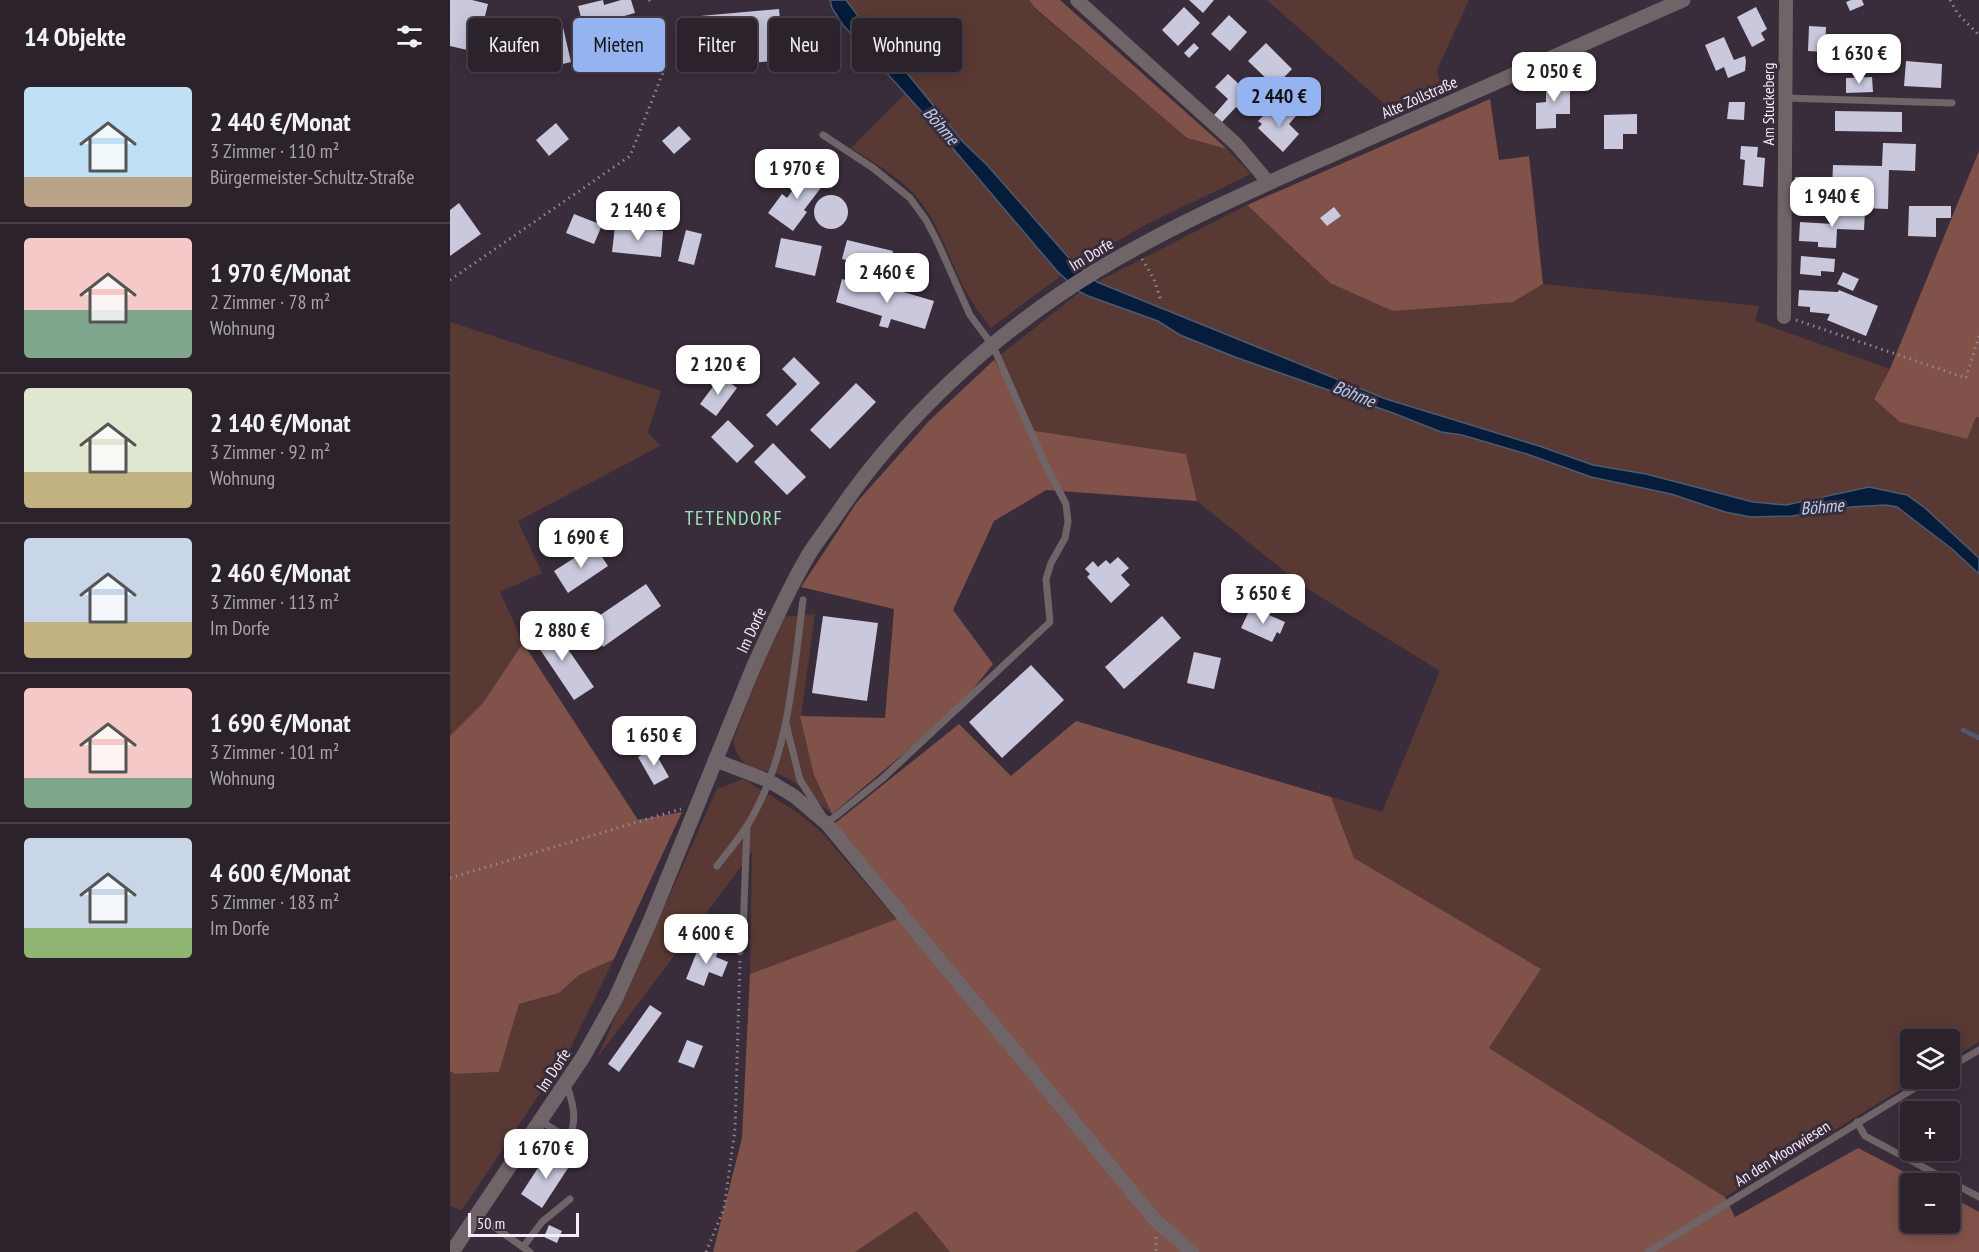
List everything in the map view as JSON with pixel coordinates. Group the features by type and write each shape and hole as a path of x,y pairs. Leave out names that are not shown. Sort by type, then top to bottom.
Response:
{"street":[{"path":"1077,0 1236,144 1269,183"},
{"name":"Alte Zollstraße","path":"1269,183 1683,0"},
{"name":"Am Stuckeberg","path":"1784,317 1786,0"},
{"name":"Im Dorfe","path":"452,1252 583,1057 615,1000 633,962 714,760 769,631 806,559 848,498 921,411 1027,318 1097,270 1136,248 1269,183"},
{"path":"714,760 769,781 794,796 827,824 1156,1221 1192,1252"}],"lane":[{"path":"1784,98 1953,104"},
{"path":"786,724 800,780 827,824 883,778 1050,622 1046,579 1051,563 1065,538 1068,522 1066,504 1046,466 993,346 970,315 926,220 910,198 873,168 823,135"},
{"path":"717,866 747,826 769,781 786,724 803,600"},
{"path":"740,952 743,932 747,826"},
{"path":"1960,1061 1979,1050"},
{"path":"565,1155 574,1125 574,1105 566,1083"},
{"name":"An den Moorwiesen","path":"1648,1252 1912,1089"},
{"path":"541,1121 570,1140"},
{"path":"1857,1122 1865,1136 1979,1197"},
{"path":"477,1215 527,1250 542,1222 570,1199"}],"path":[{"path":"1950,0 1958,14 1979,35"},
{"path":"450,280 630,156 663,72"},
{"path":"1136,248 1154,279 1161,301"},
{"path":"1784,317 1966,378 1979,336"},
{"path":"450,878 684,808 680,819"},
{"path":"705,1252 724,1209 735,1129 740,952"}],"shaded area":[{"path":"846,0 1029,0 1035,9 1187,138 1227,149 1251,174 1145,225 1077,265 963,142 906,72 962,72 962,18 860,18"},
{"path":"1029,0 1060,0 1227,149 1187,138 1035,8"},
{"path":"1267,0 1469,0 1437,70 1441,88 1391,110"},
{"path":"905,94 1062,275 991,328 965,290 924,206 901,182 851,148"},
{"path":"1490,99 1499,160 1529,156 1543,284 1513,302 1393,311 1330,283 1247,205"},
{"path":"1979,151 1979,418 1976,417 1967,439 1900,422 1874,399 1890,369"},
{"path":"1247,205 1330,283 1513,302 1543,284 1759,306 1755,321 1890,369 1874,399 1979,418 1979,558 1925,508 1906,495 1869,487 1786,505 1753,502 1646,474 1593,465 1386,399 1097,282"},
{"path":"1080,292 1158,321 1180,335 1235,357 1441,432 1462,435 1527,454 1591,477 1671,494 1751,517 1792,516 1850,507 1886,505 1897,507 1952,549 1979,574 1979,1042 1960,1053 1960,1029 1900,1029 1902,1089 1725,1197 1489,1048 1540,969 1354,858 1331,797 1382,812 1440,671 1303,586 1197,501 1186,454 1029,430 1016,397 994,360"},
{"path":"450,322 661,391 648,432 660,446 518,521 542,573 500,592 523,643 483,703 450,736"},
{"path":"994,360 1016,397 1029,430 1186,454 1197,501 1046,490 994,521 953,610 993,664 959,707 832,814 814,775 800,716 885,718 894,609 801,587 857,502 930,420"},
{"path":"815,614 801,716 814,775 832,814 793,781 747,765 737,752 733,741 774,634 783,617"},
{"path":"523,643 638,820 682,812 614,959 579,975 559,993 519,1004 499,1072 455,1074 450,1071 450,736 483,703"},
{"path":"1076,721 1331,797 1354,858 1541,969 1489,1048 1725,1197 1735,1217 1858,1148 1907,1173 1900,1173 1900,1233 1960,1233 1960,1202 1979,1212 1979,1252 950,1252 916,1211 855,1252 713,1252 742,1138 750,974 908,915 834,824 959,724 1011,776"},
{"path":"743,779 797,812 821,832 897,920 750,974 752,852 597,1058 717,789"},
{"path":"614,959 571,1047 462,1210 450,1206 450,1071 455,1074 499,1072 519,1004 559,993 579,975"},
{"path":"916,1211 950,1252 855,1252"}],"water":[{"path":"830,0 846,0 860,18 852,18 852,35 843,25 832,8"},
{"name":"Böhme","path":"886,72 906,72 963,142 987,165 1069,258 1097,282 1386,399 1593,465 1646,474 1753,502 1786,505 1869,487 1907,495 1925,508 1979,558 1979,574 1952,549 1897,507 1886,505 1850,507 1792,516 1751,517 1725,512 1671,494 1591,477 1527,454 1462,435 1441,432 1235,357 1180,335 1158,321 1088,296 1080,292 1057,271"}],"building":[{"path":"450,0 472,0 488,4 484,18 468,18 468,50 450,46"},
{"path":"603,0 604,5 621,0 631,0 635,13 617,18 581,18 578,6"},
{"path":"1189,0 1214,0 1203,13"},
{"path":"1862,0 1864,5 1850,11 1846,2"},
{"path":"1184,7 1200,23 1178,46 1162,30"},
{"path":"1756,7 1767,29 1761,33 1765,40 1752,47 1737,17"},
{"path":"779,9 780,18 769,18 769,61 757,62 757,18 689,17"},
{"path":"1229,15 1247,32 1230,51 1211,34"},
{"path":"561,23 571,62 561,64"},
{"path":"1809,26 1826,27 1825,52 1808,51"},
{"path":"1724,37 1734,60 1745,56 1746,61 1745,71 1728,78 1724,67 1716,71 1705,45"},
{"path":"1194,43 1199,48 1189,58 1184,53"},
{"path":"1266,43 1292,69 1275,87 1248,61"},
{"path":"1906,61 1942,64 1941,88 1904,86"},
{"path":"1228,74 1253,97 1240,111 1236,107 1222,122 1214,115 1228,99 1215,87"},
{"path":"1872,77 1873,92 1846,93 1846,78"},
{"path":"1546,79 1570,79 1570,114 1556,114 1556,128 1536,129 1536,103 1546,102"},
{"path":"1729,102 1745,102 1744,120 1727,119"},
{"path":"1287,107 1296,116 1289,124 1299,134 1283,152 1258,128 1262,124 1258,121 1269,110 1276,118"},
{"path":"1835,111 1902,112 1902,132 1835,131"},
{"path":"1637,114 1637,134 1623,134 1623,149 1604,149 1604,115"},
{"path":"556,123 569,139 549,156 536,140"},
{"path":"679,126 691,139 674,154 662,141"},
{"path":"1883,143 1916,144 1915,171 1889,170 1888,209 1861,208 1862,189 1832,189 1833,165 1882,166"},
{"path":"1741,146 1758,147 1757,157 1765,158 1763,187 1743,185 1745,160 1740,159"},
{"path":"809,168 826,181 804,210 807,212 793,231 768,213 782,194 787,198"},
{"path":"1795,177 1807,177 1806,195 1794,195"},
{"path":"831,195 843,200 848,212 843,224 831,229 819,224 814,212 819,200"},
{"path":"459,203 481,234 450,256 450,210"},
{"path":"1909,206 1951,206 1951,218 1936,218 1936,237 1908,236"},
{"path":"1334,207 1341,216 1327,226 1320,218"},
{"path":"1834,209 1865,211 1864,230 1837,229 1836,248 1818,247 1818,242 1799,241 1800,222 1833,224"},
{"path":"574,214 602,225 594,244 566,233"},
{"path":"615,226 663,231 661,257 612,252"},
{"path":"686,230 702,234 694,265 678,261"},
{"path":"781,238 822,246 815,276 775,267"},
{"path":"847,240 893,251 889,270 842,259"},
{"path":"1801,256 1835,259 1834,272 1821,271 1821,276 1800,274"},
{"path":"1843,272 1859,279 1853,291 1837,284"},
{"path":"842,279 889,293 890,288 934,301 925,329 891,319 888,328 879,326 882,316 836,302"},
{"path":"1799,290 1838,292 1839,290 1878,306 1866,336 1827,320 1830,314 1810,312 1810,307 1798,306"},
{"path":"794,357 820,383 777,426 766,415 797,384 782,369"},
{"path":"721,376 737,388 716,416 700,404"},
{"path":"856,383 876,402 830,449 810,430"},
{"path":"728,420 754,446 737,463 711,437"},
{"path":"773,443 806,477 787,495 754,462"},
{"path":"594,545 608,566 568,593 554,571"},
{"path":"1118,557 1129,568 1121,575 1130,585 1111,603 1087,577 1090,574 1085,569 1093,561 1098,567 1106,560 1110,564"},
{"path":"646,584 661,606 603,647 587,624"},
{"path":"1251,607 1285,622 1280,634 1277,632 1272,642 1241,628"},
{"path":"823,616 878,623 867,701 812,693"},
{"path":"1162,616 1181,638 1124,689 1105,667"},
{"path":"550,623 594,687 574,700 531,636"},
{"path":"1194,652 1221,658 1214,689 1187,683"},
{"path":"1031,665 1064,700 1002,758 969,722"},
{"path":"653,749 669,777 654,785 638,757"},
{"path":"700,944 718,951 716,957 728,962 722,977 709,972 704,986 686,979"},
{"path":"650,1005 662,1013 619,1072 608,1064"},
{"path":"687,1040 703,1046 694,1068 678,1062"},
{"path":"549,1151 570,1165 542,1208 521,1194"},
{"path":"549,1225 562,1231 557,1243 544,1237"}],"waterway":[{"path":"1963,730 1979,738"}],"district":[{"name":"TETENDORF","path":"734,518"}]}
